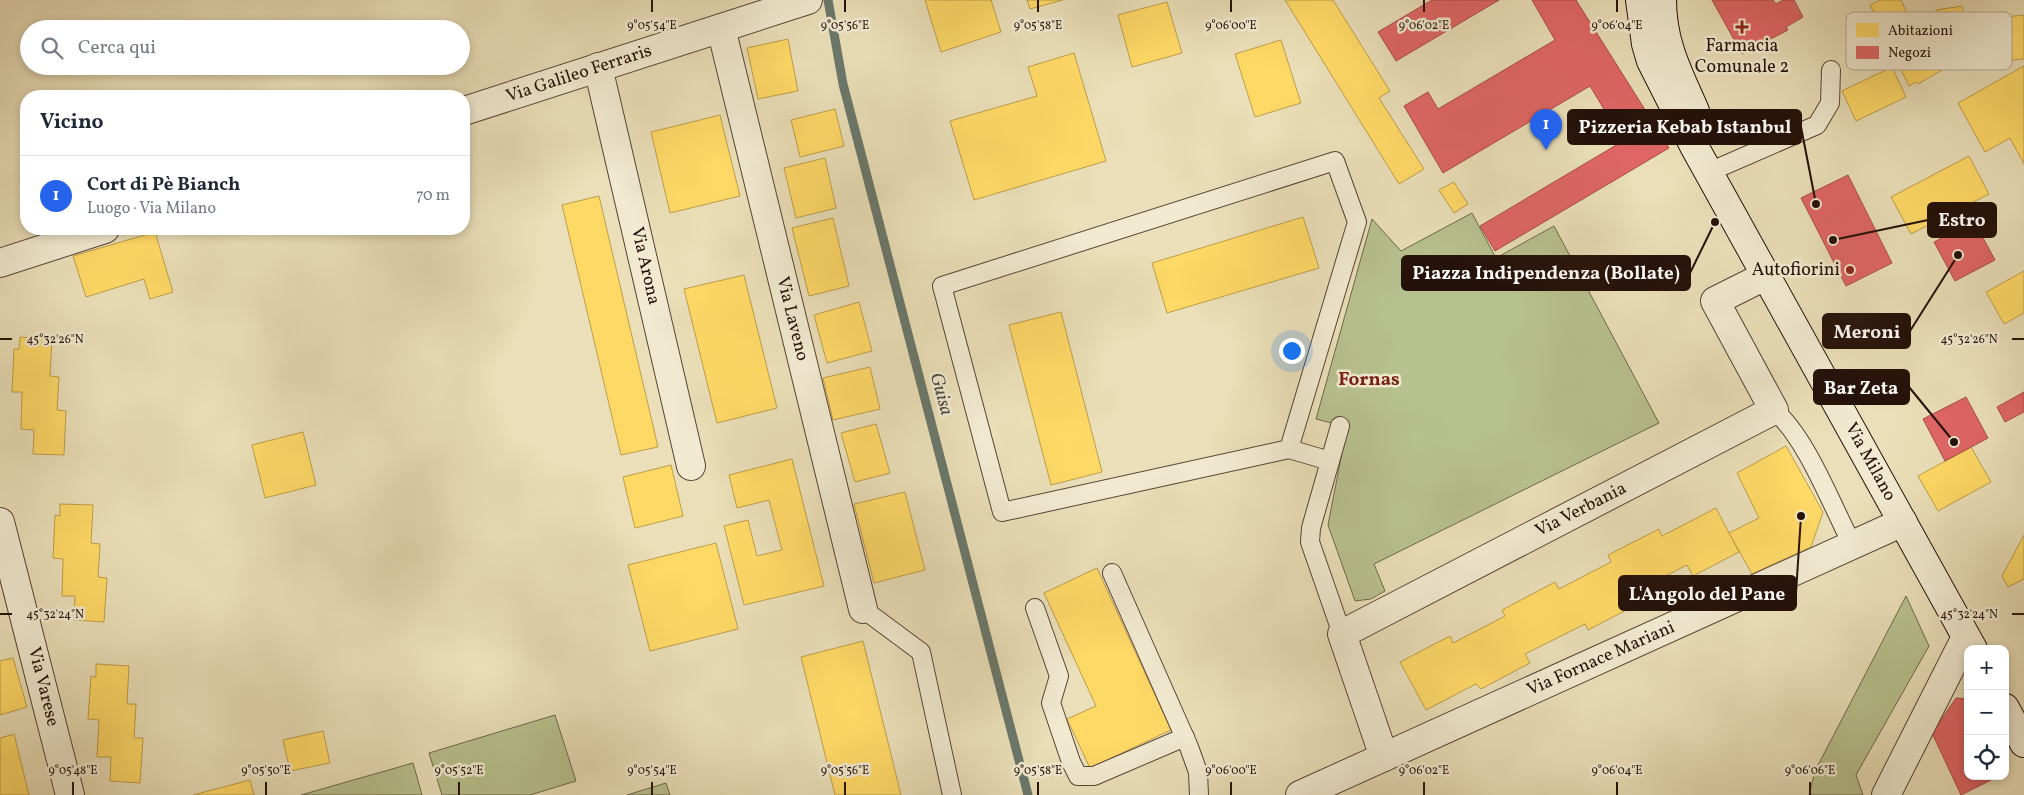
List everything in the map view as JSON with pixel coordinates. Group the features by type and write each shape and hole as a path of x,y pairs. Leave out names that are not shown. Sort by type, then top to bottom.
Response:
{"street":[{"name":"Via Galileo Ferraris","path":"470,109 808,0"},
{"name":"Via Milano","path":"1640,0 1646,44 1651,61 1714,169 1767,274 1970,643"},
{"name":"Via Milano","path":"1662,0 1665,38 1714,169"},
{"name":"Via Laveno","path":"722,28 862,609"},
{"name":"Via Arona","path":"598,67 691,466"},
{"path":"0,263 87,235"},
{"path":"1767,274 1714,301 1774,410"},
{"name":"Via Verbania","path":"1342,634 1774,410"},
{"name":"Via Varese","path":"0,522 70,795"},
{"name":"Via Fornace Mariani","path":"1300,795 1903,522"},
{"path":"1342,634 1384,757"},
{"path":"1886,795 1970,643"}],"lane":[{"path":"1714,169 1817,125 1830,104 1831,70"},
{"path":"1289,449 1357,222 1335,161 942,286 1002,512 1289,449 1330,461"},
{"path":"1774,410 1784,419 1796,435 1847,534"},
{"path":"1340,426 1311,528 1310,542 1342,634"},
{"path":"1112,573 1185,737 1198,772 1199,795"},
{"path":"1035,608 1059,676 1051,703 1071,762 1078,776 1094,776 1185,737"},
{"path":"862,609 921,652 952,795"}],"green space":[{"path":"1472,213 1496,258 1554,226 1659,423 1374,564 1385,591 1371,599 1355,601 1328,525 1347,427 1316,419 1372,219 1401,251"},
{"path":"1906,596 1929,646 1856,775 1863,795 1809,795 1815,771"},
{"path":"555,715 576,781 530,795 442,795 429,753"},
{"path":"413,763 422,795 301,795"},
{"path":"666,783 670,795 627,795"}],"building: Abitazioni":[{"path":"925,0 991,0 1001,32 941,52"},
{"path":"1027,0 1063,0 1030,9"},
{"path":"1285,0 1333,0 1390,91 1379,98 1424,169 1399,184"},
{"path":"1880,0 1901,0 1907,12 1873,12 1870,5"},
{"path":"1167,2 1182,53 1132,67 1118,15"},
{"path":"1962,6 1964,12 1936,12 1936,10"},
{"path":"2024,15 2024,59 2012,60 2012,16"},
{"path":"788,39 798,91 758,99 747,48"},
{"path":"1281,40 1301,103 1255,117 1235,54"},
{"path":"1074,53 1106,161 974,200 950,121 1037,96 1028,67"},
{"path":"2024,66 2024,164 2010,138 1985,152 1958,103"},
{"path":"1886,70 1893,70 1906,97 1856,121 1842,91"},
{"path":"1901,70 1942,70 1918,84 1916,82 1909,86"},
{"path":"835,109 844,146 800,157 791,120"},
{"path":"720,115 740,196 670,213 651,132"},
{"path":"1969,156 1989,194 1911,234 1891,197"},
{"path":"825,158 836,208 796,218 784,168"},
{"path":"1454,182 1468,204 1454,213 1439,190"},
{"path":"599,196 658,447 621,455 562,205"},
{"path":"1303,217 1319,268 1167,313 1152,263"},
{"path":"833,218 849,286 809,296 792,228"},
{"path":"145,235 156,235 173,292 150,299 144,279 86,297 73,256"},
{"path":"2024,271 2024,313 2004,324 1986,292"},
{"path":"744,275 777,408 717,423 684,289"},
{"path":"859,302 872,351 827,363 814,315"},
{"path":"1061,312 1102,472 1051,485 1009,325"},
{"path":"20,337 52,339 50,376 59,377 57,410 66,411 64,455 33,454 34,430 21,429 22,392 12,392 14,349 19,349"},
{"path":"870,367 880,409 833,420 823,378"},
{"path":"876,424 890,473 855,482 841,433"},
{"path":"303,432 316,485 265,498 252,445"},
{"path":"1786,446 1823,512 1811,547 1752,574 1729,533 1759,518 1737,473"},
{"path":"1971,447 1991,482 1938,511 1918,476"},
{"path":"792,459 824,586 744,605 724,526 748,520 757,556 782,550 769,500 737,508 729,475"},
{"path":"671,465 683,516 635,528 623,477"},
{"path":"905,492 925,570 874,583 854,504"},
{"path":"60,504 93,505 91,543 100,544 98,577 107,578 104,622 74,620 75,596 62,596 63,559 53,558 55,515 60,516"},
{"path":"1716,508 1739,552 1693,576 1687,565 1628,595 1634,606 1588,630 1585,624 1525,654 1530,663 1481,689 1476,684 1426,710 1400,662 1450,636 1453,643 1505,616 1502,610 1555,582 1559,589 1611,562 1608,555 1659,529 1662,536"},
{"path":"2024,535 2024,579 2008,587 2002,576"},
{"path":"716,543 738,629 650,651 628,565"},
{"path":"1097,568 1171,730 1090,768 1067,719 1096,706 1044,593"},
{"path":"863,641 901,795 835,795 801,657"},
{"path":"13,658 27,707 0,715 0,661"},
{"path":"96,664 129,666 127,704 136,704 134,738 143,738 140,783 110,781 111,757 97,757 99,720 88,719 91,676 96,677"},
{"path":"323,731 330,763 290,771 283,740"},
{"path":"14,734 29,795 0,795 0,738"},
{"path":"250,780 254,795 193,795"}],"building: Negozi":[{"path":"1432,0 1499,0 1396,61 1378,32"},
{"path":"1532,0 1576,0 1669,148 1495,251 1480,226 1623,141 1590,86 1443,173 1404,106 1428,92 1438,109 1555,40"},
{"path":"1712,0 1773,0 1776,4 1783,0 1794,0 1803,17 1786,27 1788,30 1742,54"},
{"path":"1848,175 1892,263 1846,286 1801,198"},
{"path":"1974,221 1995,260 1955,281 1934,242"},
{"path":"2024,392 2024,412 2005,422 1997,407"},
{"path":"1966,397 1988,438 1945,461 1923,419"},
{"path":"1956,698 1964,699 1964,780 1991,780 1961,795 1932,733"}],"waterway":[{"name":"Guisa","path":"828,0 843,84 1028,795"}],"place":[{"name":"Farmacia Comunale 2","path":"1742,27"},
{"name":"Cort di Pè Bianch","path":"1546,150"},
{"name":"Pizzeria Kebab Istanbul","path":"1816,204"},
{"name":"Piazza Indipendenza (Bollate)","path":"1715,222"},
{"name":"Estro","path":"1833,240"},
{"name":"Meroni","path":"1958,255"},
{"name":"Autofiorini","path":"1850,270"},
{"name":"Bar Zeta","path":"1954,442"},
{"name":"L'Angolo del Pane","path":"1801,516"}],"district":[{"name":"Fornas","path":"1369,380"}]}
